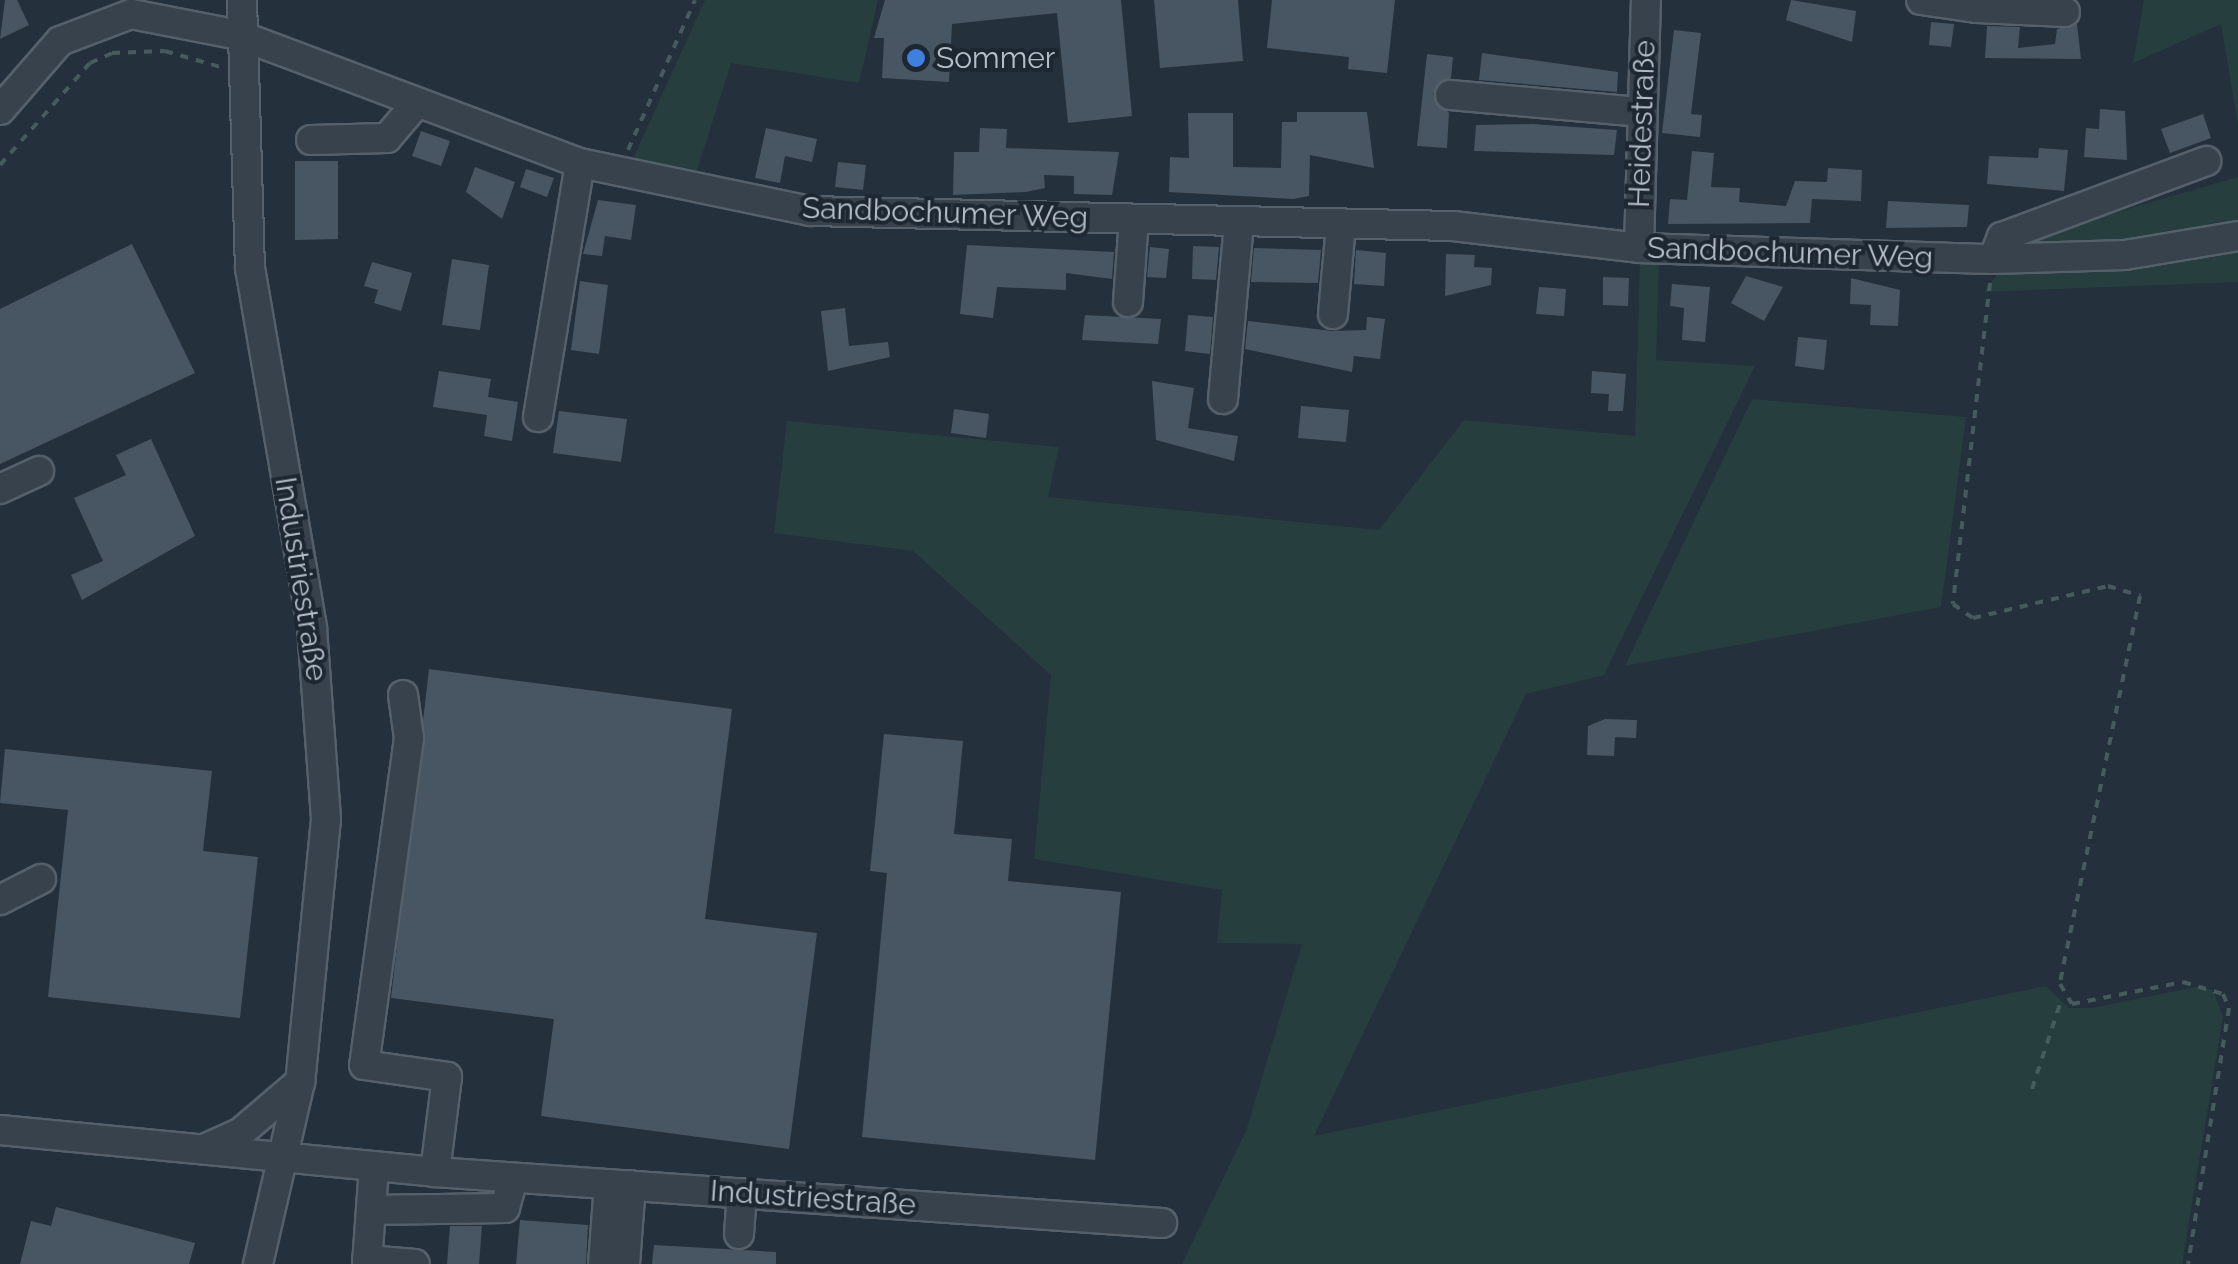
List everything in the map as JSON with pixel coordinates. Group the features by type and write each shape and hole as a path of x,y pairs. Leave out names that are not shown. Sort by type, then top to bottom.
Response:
{"street":[{"name":"Industriestraße","path":"242,0 239,74 256,316 312,628 325,757 325,886 300,1082 258,1264"},
{"name":"Heidestraße","path":"1639,248 1639,112 1646,0"},
{"path":"1921,0 2066,12"},
{"name":"Sandbochumer Weg","path":"94,10 162,16 240,36 580,163 810,211 1453,226 1639,248 1993,259 2126,256 2238,236"},
{"path":"4,96 94,10"},
{"path":"1450,95 1639,112"},
{"path":"311,140 387,138 416,104"},
{"path":"1993,259 2002,236 2206,161"},
{"path":"538,417 580,163"},
{"name":"Sandbochumer Weg","path":"1128,302 1134,220"},
{"path":"1224,400 1240,223"},
{"path":"1333,314 1342,225"},
{"path":"0,489 39,471"},
{"path":"403,695 409,738 364,1065 447,1077 436,1172"},
{"path":"0,900 42,879"},
{"path":"203,1150 240,1133 300,1082"},
{"path":"0,1130 285,1158"},
{"name":"Industriestraße","path":"285,1158 513,1178 1162,1223"},
{"path":"374,1167 367,1262 415,1264"},
{"path":"371,1210 505,1208 513,1178"},
{"path":"604,1264 620,1184"},
{"path":"620,1184 625,1264"},
{"path":"740,1234 742,1192"}],"path":[{"path":"619,172 695,0"},
{"path":"0,165 90,63 112,53 164,51 239,74"},
{"path":"1993,259 1953,604 1990,617 2124,585 2143,606 2061,965 2062,998 2032,1089"},
{"path":"2062,998 2088,1004 2183,982 2223,994 2229,1008 2188,1264"}],"green space":[{"path":"705,0 878,0 859,83 731,63 696,174 632,161"},
{"path":"2144,0 2238,0 2238,125 2221,24 2133,63"},
{"path":"2238,177 2238,282 1984,292 2024,239"},
{"path":"1640,260 1659,262 1656,360 1755,366 1604,675 1526,694 1314,1136 2046,986 2069,1008 2092,1008 2201,986 2213,991 2223,1017 2182,1264 1182,1264 1246,1131 1302,944 1217,943 1222,890 1034,859 1051,675 913,551 774,533 787,421 1059,447 1048,497 1379,530 1464,420 1635,436"},
{"path":"1752,399 1966,417 1941,607 1625,666"}],"building":[{"path":"5,0 17,0 29,25 0,39"},
{"path":"885,0 1121,0 1132,116 1068,123 1057,13 952,24 949,82 882,78 884,38 874,38"},
{"path":"1154,0 1238,0 1243,61 1160,68"},
{"path":"1272,0 1395,0 1387,73 1348,69 1349,57 1267,48"},
{"path":"1791,0 1856,11 1852,42 1786,20"},
{"path":"1931,22 1954,24 1951,47 1929,45"},
{"path":"2077,24 2081,59 1985,58 1987,26 2020,27 2018,48 2055,44 2057,29"},
{"path":"1674,30 1701,33 1691,114 1702,115 1700,137 1662,133"},
{"path":"1482,53 1618,72 1617,92 1479,80"},
{"path":"1427,54 1453,57 1451,78 1433,94 1449,113 1447,148 1417,146"},
{"path":"2100,109 2125,111 2127,160 2084,157 2086,128 2099,129"},
{"path":"1297,112 1367,112 1374,168 1310,155 1309,196 1293,199 1169,192 1170,157 1189,158 1188,113 1233,113 1233,167 1281,168 1282,122 1297,122"},
{"path":"2203,114 2211,138 2170,153 2161,129"},
{"path":"1476,125 1617,130 1614,155 1474,151"},
{"path":"766,128 817,139 812,162 785,156 780,183 755,178"},
{"path":"980,128 1007,129 1006,148 1119,152 1112,195 1074,194 1074,176 1044,175 1045,188 953,195 954,152 979,152"},
{"path":"421,131 450,141 441,166 412,156"},
{"path":"2039,148 2068,150 2064,191 1987,184 1989,156 2038,158"},
{"path":"1692,151 1714,153 1711,187 1740,188 1739,202 1786,206 1795,181 1827,182 1828,168 1862,170 1861,201 1812,199 1810,223 1668,224 1670,199 1687,200"},
{"path":"295,161 338,161 338,239 295,240"},
{"path":"838,162 866,165 863,190 835,187"},
{"path":"475,167 515,182 502,219 466,192"},
{"path":"526,169 554,178 547,197 520,187"},
{"path":"598,200 636,205 631,240 605,236 602,256 583,254"},
{"path":"1888,201 1969,205 1967,227 1886,228"},
{"path":"132,244 195,373 0,464 0,309"},
{"path":"967,245 1114,252 1112,279 1066,273 1066,290 997,287 993,318 960,314"},
{"path":"1193,246 1219,247 1216,280 1192,279"},
{"path":"1150,247 1169,249 1166,278 1147,277"},
{"path":"1254,248 1321,250 1318,283 1251,282"},
{"path":"1356,250 1386,253 1384,286 1354,284"},
{"path":"1446,254 1475,255 1474,267 1492,268 1491,285 1445,296"},
{"path":"452,259 489,265 480,330 442,325"},
{"path":"372,262 412,273 401,311 374,303 378,290 364,286"},
{"path":"1746,276 1783,287 1764,321 1731,303"},
{"path":"1603,277 1629,278 1628,306 1603,305"},
{"path":"1851,278 1900,290 1898,326 1870,325 1871,305 1850,304"},
{"path":"580,281 608,285 599,354 571,350"},
{"path":"1672,284 1710,287 1705,342 1682,340 1684,308 1670,306"},
{"path":"1539,287 1566,289 1564,316 1536,314"},
{"path":"845,308 849,346 888,342 890,357 828,371 821,311"},
{"path":"1085,315 1161,319 1158,344 1082,340"},
{"path":"1188,315 1213,317 1210,354 1185,351"},
{"path":"1367,317 1385,319 1380,359 1354,356 1352,372 1245,349 1248,321 1332,331 1366,330"},
{"path":"1798,337 1827,340 1824,370 1795,366"},
{"path":"439,371 491,379 488,397 518,402 512,441 484,436 487,415 433,407"},
{"path":"1592,371 1626,374 1623,411 1608,411 1609,394 1591,393"},
{"path":"1152,381 1194,388 1188,428 1238,436 1234,461 1156,440"},
{"path":"1301,406 1349,410 1346,442 1298,438"},
{"path":"954,409 989,414 986,438 951,433"},
{"path":"559,411 627,419 621,462 553,453"},
{"path":"151,439 195,536 82,600 71,575 103,561 74,498 126,475 116,455"},
{"path":"429,669 732,709 705,919 817,933 789,1149 541,1116 554,1019 391,998"},
{"path":"1605,719 1637,720 1636,738 1615,737 1614,756 1587,755 1588,726"},
{"path":"884,734 963,741 954,834 1012,839 1008,881 1121,892 1095,1160 862,1137 887,873 870,871"},
{"path":"5,749 212,771 203,851 258,857 240,1018 48,997 68,810 0,803"},
{"path":"56,1207 195,1243 189,1264 20,1264 31,1221 51,1226"},
{"path":"520,1220 588,1225 586,1264 516,1264"},
{"path":"450,1226 482,1226 479,1264 447,1264"},
{"path":"654,1245 776,1252 776,1264 652,1264"}],"place":[{"name":"Sommer","path":"916,58"}]}
